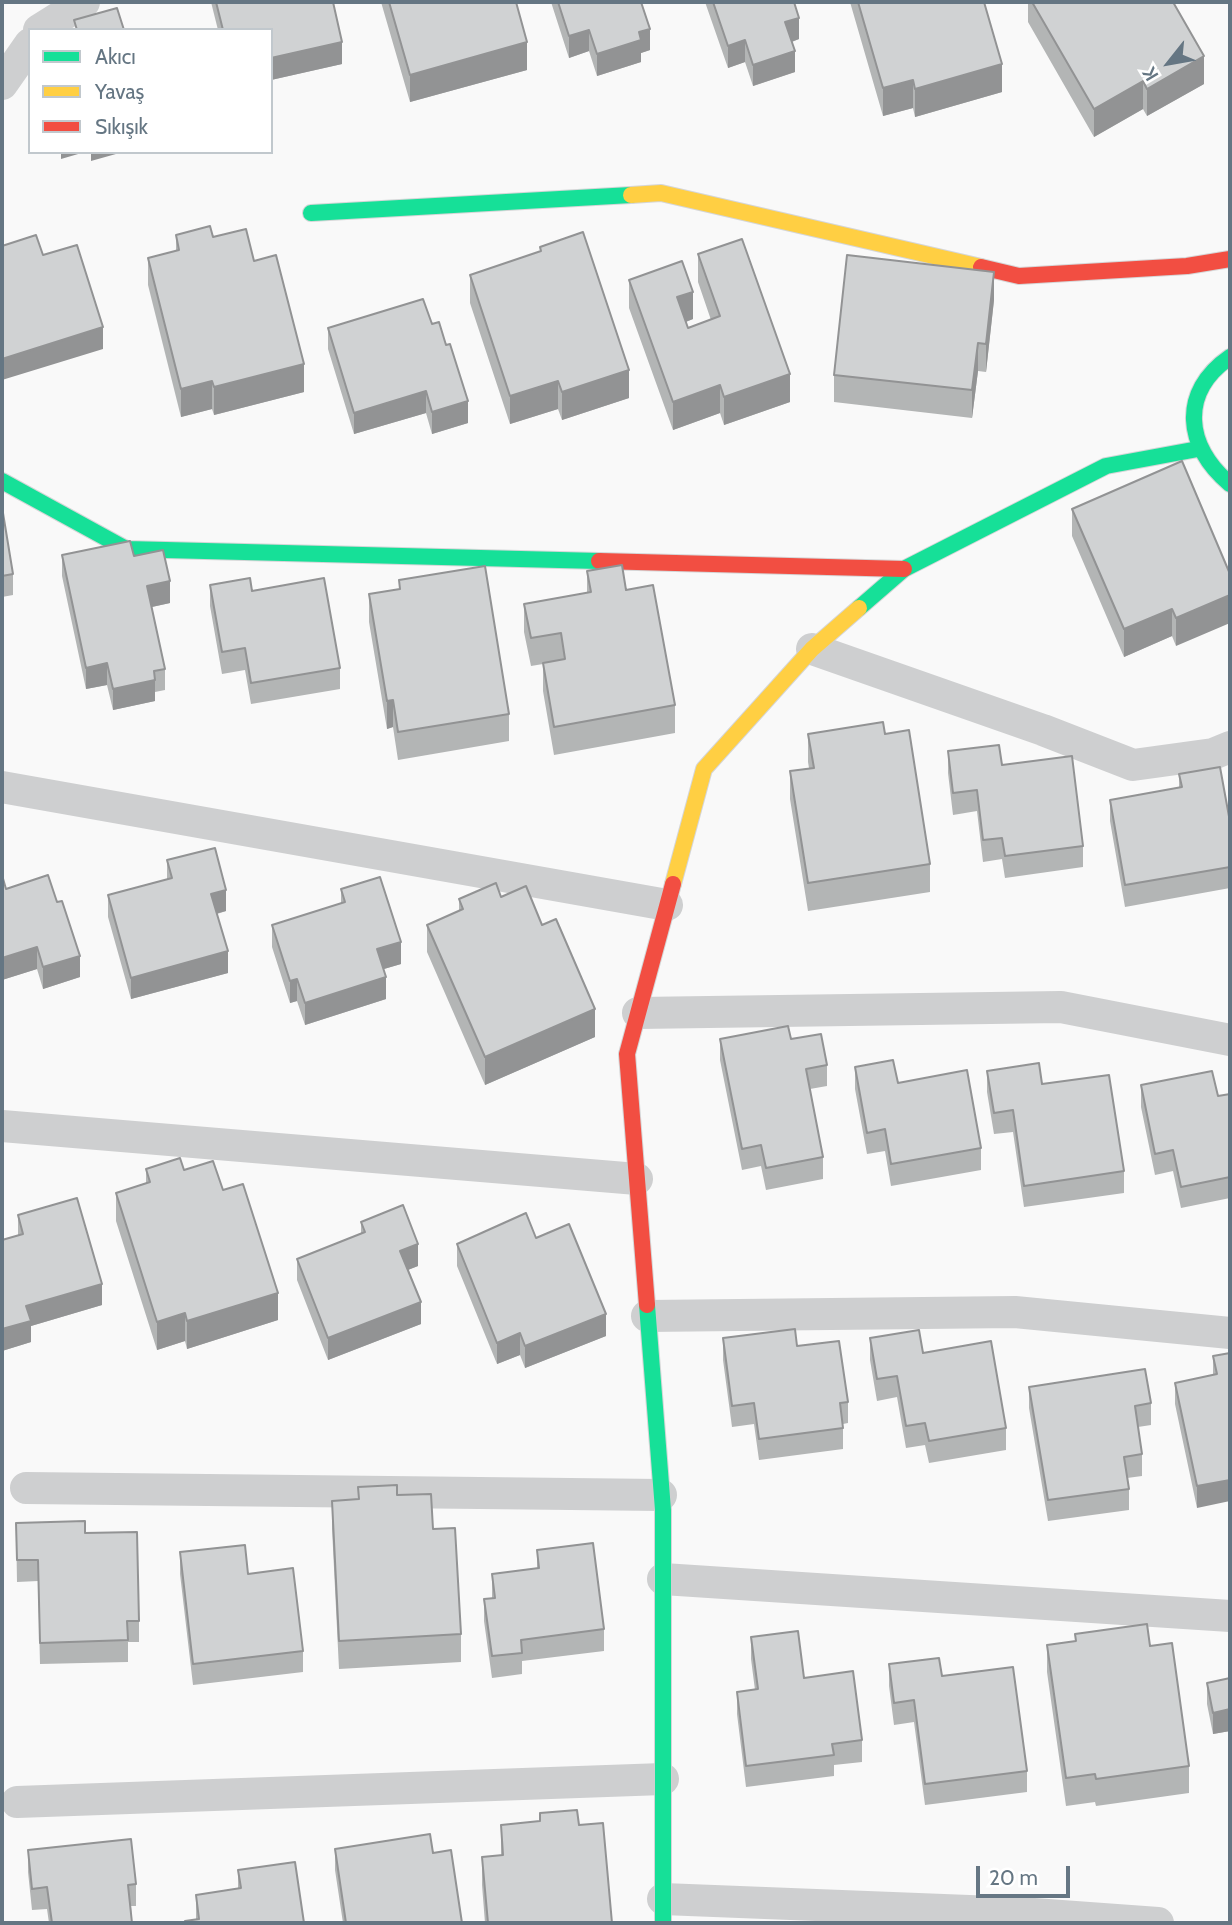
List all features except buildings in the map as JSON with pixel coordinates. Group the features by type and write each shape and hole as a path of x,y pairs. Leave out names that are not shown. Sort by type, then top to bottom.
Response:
{"street":[{"path":"42,28 84,2"},
{"path":"2,84 28,47"},
{"path":"311,213 661,193 1019,276 1187,266 1230,259"},
{"path":"1230,357 1207,376 1196,398 1192,424 1198,449 1209,467 1230,484"},
{"path":"1158,1923 1020,1913 663,1911 662,1495 626,1054 704,769 812,649 904,569 1106,466 1198,449"},
{"path":"2,481 126,549 904,569"},
{"path":"812,649 1043,730 1133,765 1213,754 1230,747"},
{"path":"2,787 667,905"},
{"path":"638,1013 1061,1007 1230,1041"},
{"path":"2,1126 637,1179"},
{"path":"647,1316 1015,1312 1230,1333"},
{"path":"26,1488 662,1495"},
{"path":"663,1578 1230,1616"},
{"path":"18,1801 663,1779"}],"traffic: fast":[{"path":"311,213 631,195"},
{"path":"1230,357 1202,386 1194,420 1204,453 1230,484"},
{"path":"859,608 904,569 1106,466 1198,449"},
{"path":"2,481 126,549 599,561"},
{"path":"647,1305 663,1510 663,1923"}],"traffic: slow":[{"path":"631,195 661,193 981,267"},
{"path":"673,884 704,769 812,649 859,608"}],"traffic: jam":[{"path":"981,267 1019,276 1187,266 1230,259"},
{"path":"599,561 904,569"},
{"path":"647,1305 627,1054 673,884"}]}
